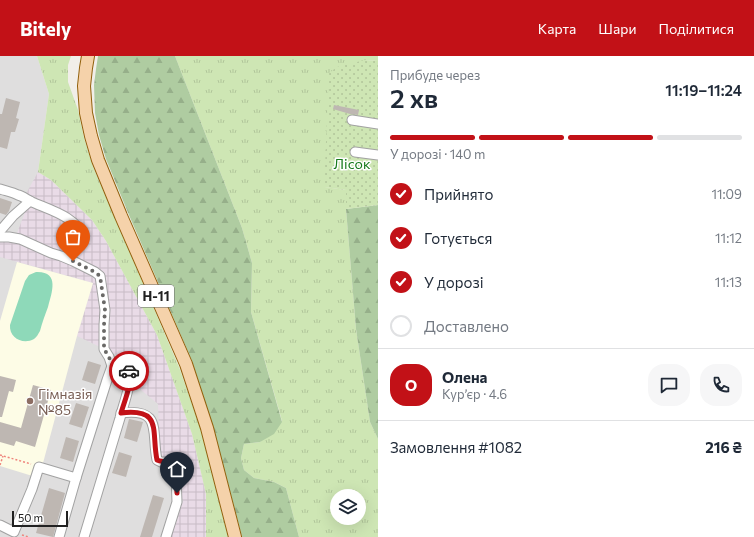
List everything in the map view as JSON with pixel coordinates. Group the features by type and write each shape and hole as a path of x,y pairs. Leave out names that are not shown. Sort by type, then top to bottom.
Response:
{"main road":[{"name":"Н-11","path":"88,56 84,86 86,114 98,160 186,364 208,428 235,537"}],"lane":[{"path":"352,120 378,124"},
{"path":"355,152 378,155"},
{"path":"0,189 19,195 57,212 70,220 82,232 84,238"},
{"path":"0,231 13,216 30,201"},
{"path":"0,237 20,239 73,261 100,276 105,310 104,349 112,366 76,478 59,537"},
{"path":"84,537 128,390 131,375 130,371 125,367 119,365 112,366"},
{"path":"121,413 136,412 148,416 154,425 155,452 157,460 171,464 174,469 176,475 177,502 166,537"},
{"path":"0,525 14,535 39,467 76,478"}],"path":[{"path":"0,455 39,467"},
{"path":"0,465 3,456"}],"shaded area":[{"path":"0,56 37,56 49,94 38,172 92,220 206,537 0,537"},
{"path":"38,172 51,180 92,220 106,241 157,335 192,434 206,494 206,537 169,537 183,501 160,451 158,404 135,385 134,377 138,365 77,336 93,283 0,257 0,241 14,241 27,207 27,192"},
{"name":"Гімназія №85","path":"17,262 93,283 77,336 39,478 0,466 0,321"}],"green space":[{"path":"37,56 71,56 68,65 68,82 78,110 84,138 93,167 179,367 201,430 228,537 206,537 206,494 192,434 157,335 106,241 92,220 51,180 38,172 49,94"},
{"path":"98,56 175,56 242,228 252,263 251,312 282,422 274,434 260,442 244,444 241,458 244,470 254,478 274,482 286,488 299,537 242,537 213,427 192,361 106,159 99,135 95,113 94,85"},
{"path":"175,56 378,56 378,61 365,60 325,187 346,190 346,209 356,329 370,422 378,439 378,537 299,537 286,488 274,482 254,478 244,470 241,458 244,444 260,442 282,421 251,312 252,263 242,228"},
{"name":"Лісок","path":"365,60 378,61 378,205 346,209 346,190 324,187 329,73 337,67"},
{"path":"378,205 378,439 370,422 356,329 346,209"},
{"path":"36,272 49,275 52,284 51,295 40,331 34,339 30,341 21,341 14,337 10,330 10,325 25,281 29,275"}],"building":[{"path":"6,98 20,102 16,118 19,119 15,132 11,132 7,149 0,147 0,114 2,114"},
{"path":"334,105 359,110 358,115 333,109"},
{"path":"0,198 12,202 6,215 0,213"},
{"path":"88,361 101,365 95,384 82,380"},
{"path":"0,376 16,380 13,392 9,391 2,417 0,417"},
{"path":"33,385 51,390 35,447 16,441 14,446 0,442 0,422 21,428"},
{"path":"76,403 89,407 82,428 69,424"},
{"path":"129,419 143,422 137,442 124,438"},
{"path":"66,437 79,441 73,462 60,458"},
{"path":"119,452 132,456 126,477 112,473"},
{"path":"49,488 65,493 53,537 36,533"},
{"path":"153,495 164,498 152,537 140,537"}],"way so far":[{"path":"73,261 100,276 105,310 104,349 112,366 119,365 125,367 129,371"}],"place":[{"name":"Гімназія №85","path":"30,401"}],"route":[{"path":"129,371 131,375 130,382 121,413 136,412 148,416 154,425 155,452 157,460 171,464 176,475 177,493"}]}
